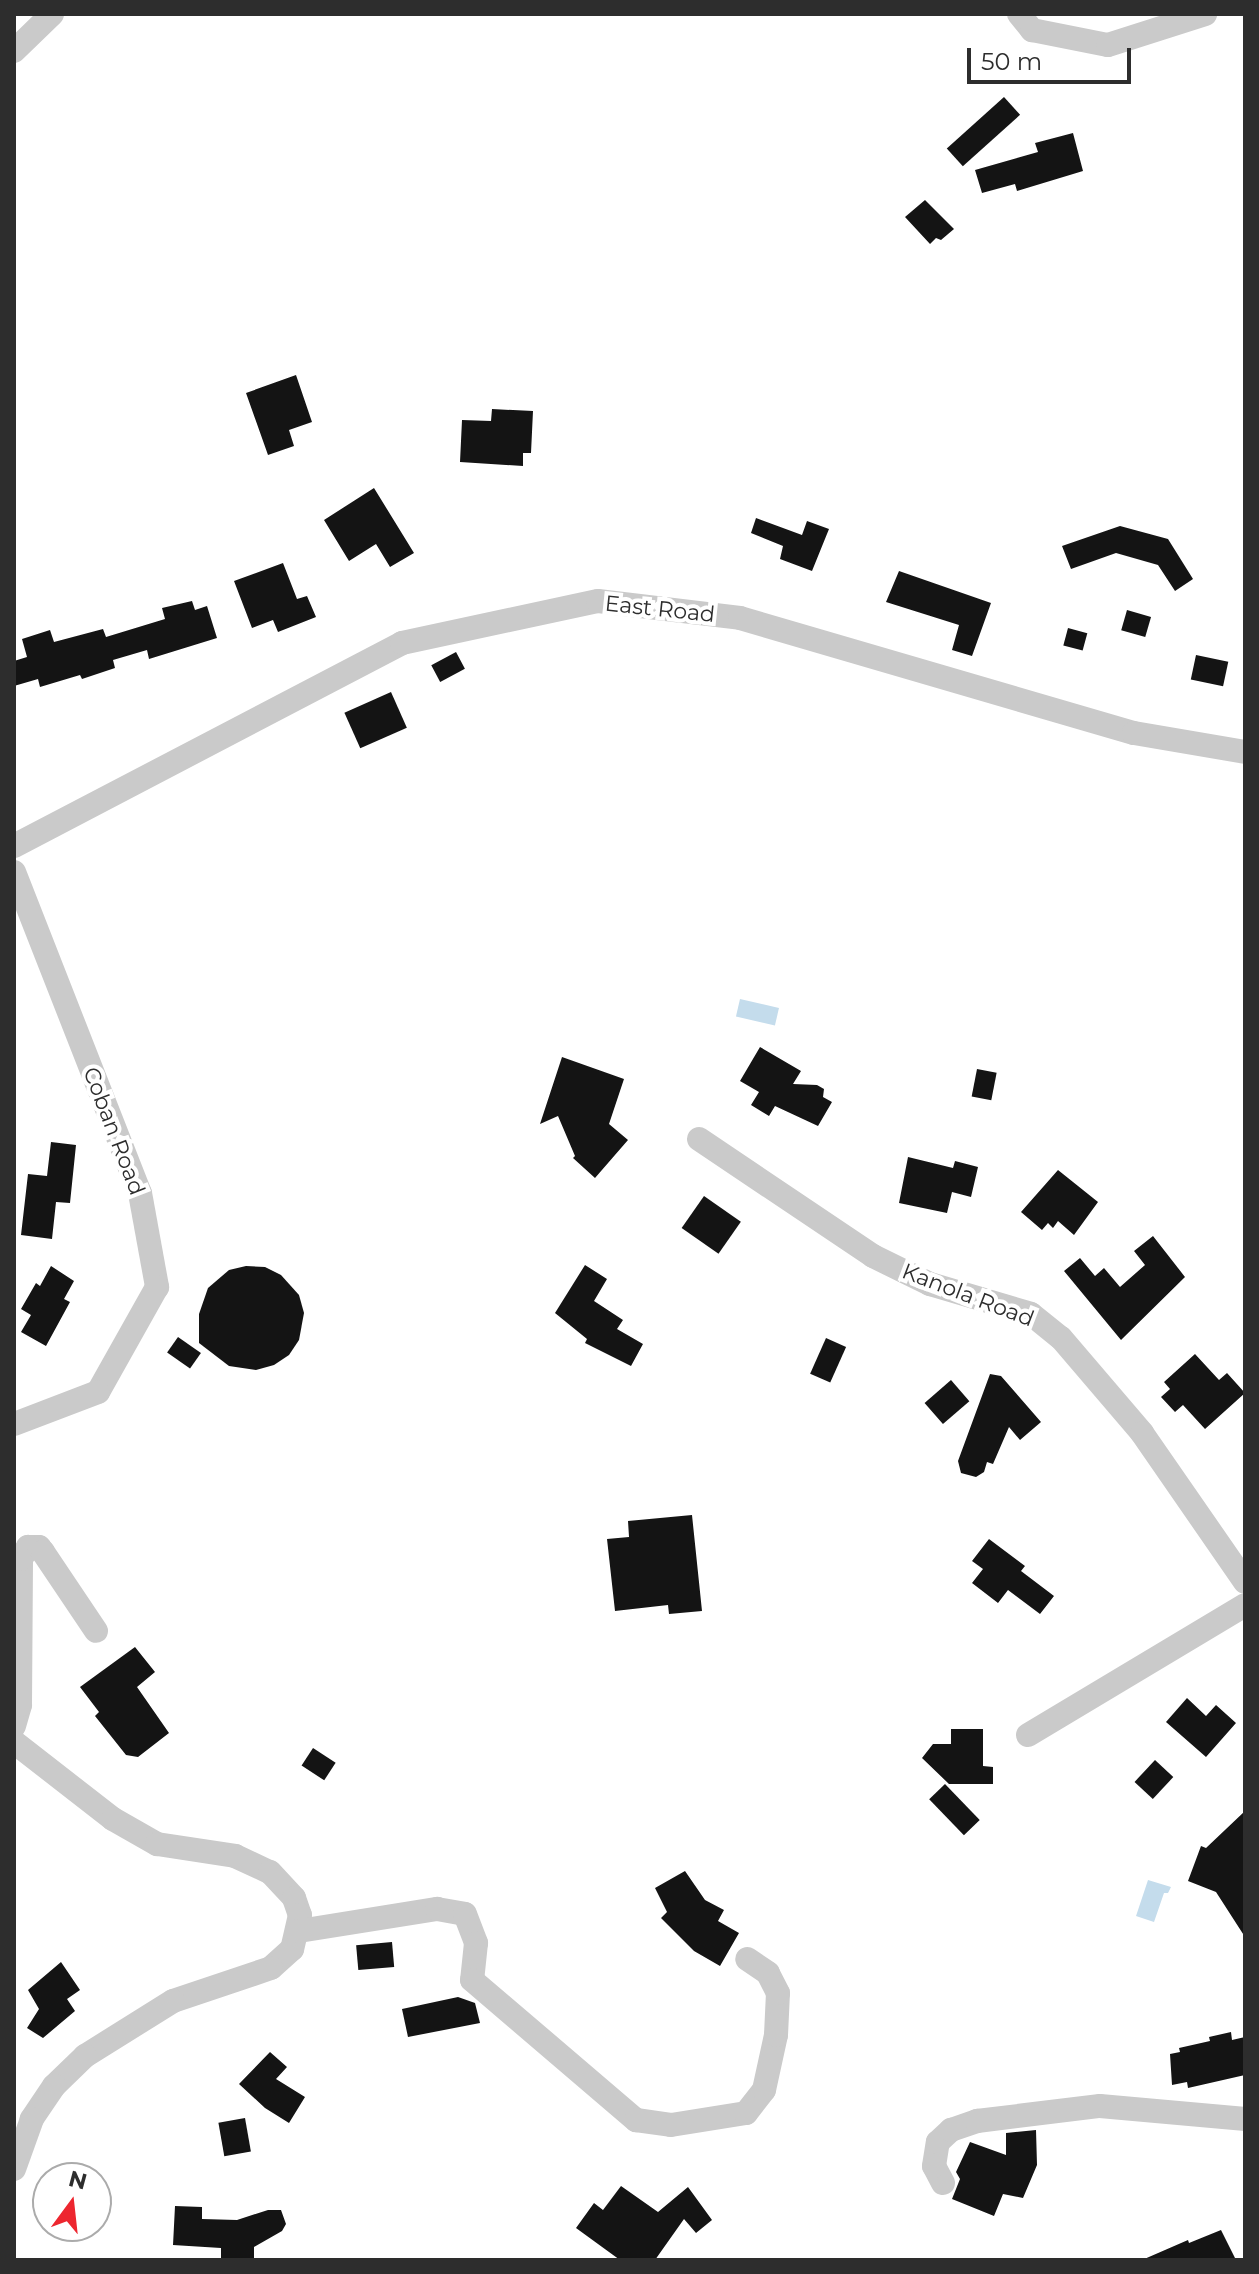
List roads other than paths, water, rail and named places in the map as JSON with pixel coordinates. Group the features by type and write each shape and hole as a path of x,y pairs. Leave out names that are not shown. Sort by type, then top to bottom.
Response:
{"street":[{"path":"14,51 52,14"},
{"path":"1019,14 1032,30 1108,45 1205,14"},
{"name":"East Road","path":"14,846 402,643 598,601 740,618 1134,733 1245,752"},
{"name":"Coban Road","path":"14,872 140,1193 157,1287 98,1392 14,1424"},
{"name":"Kanola Road","path":"699,1139 873,1256 930,1284 1031,1314 1061,1338 1142,1433 1245,1582"},
{"path":"14,1726 20,1705 21,1559 28,1547 39,1547 96,1631"},
{"path":"1028,1735 1245,1605"},
{"path":"14,1742 113,1819 157,1844 235,1856 270,1872 294,1898 300,1915 299,1931 286,1957 271,1968 173,2001 85,2056 54,2086 32,2119 14,2169"},
{"path":"299,1931 437,1909 465,1914 476,1943 472,1980 636,2120 671,2125 746,2113 764,2090 776,2035 778,1993 768,1973 747,1959"},
{"path":"943,2183 934,2166 938,2142 951,2130 977,2121 1100,2106 1245,2119"}],"water":[{"path":"740,999 779,1008 775,1026 736,1017"},
{"path":"1148,1880 1171,1887 1168,1893 1164,1893 1154,1922 1136,1916"}]}
